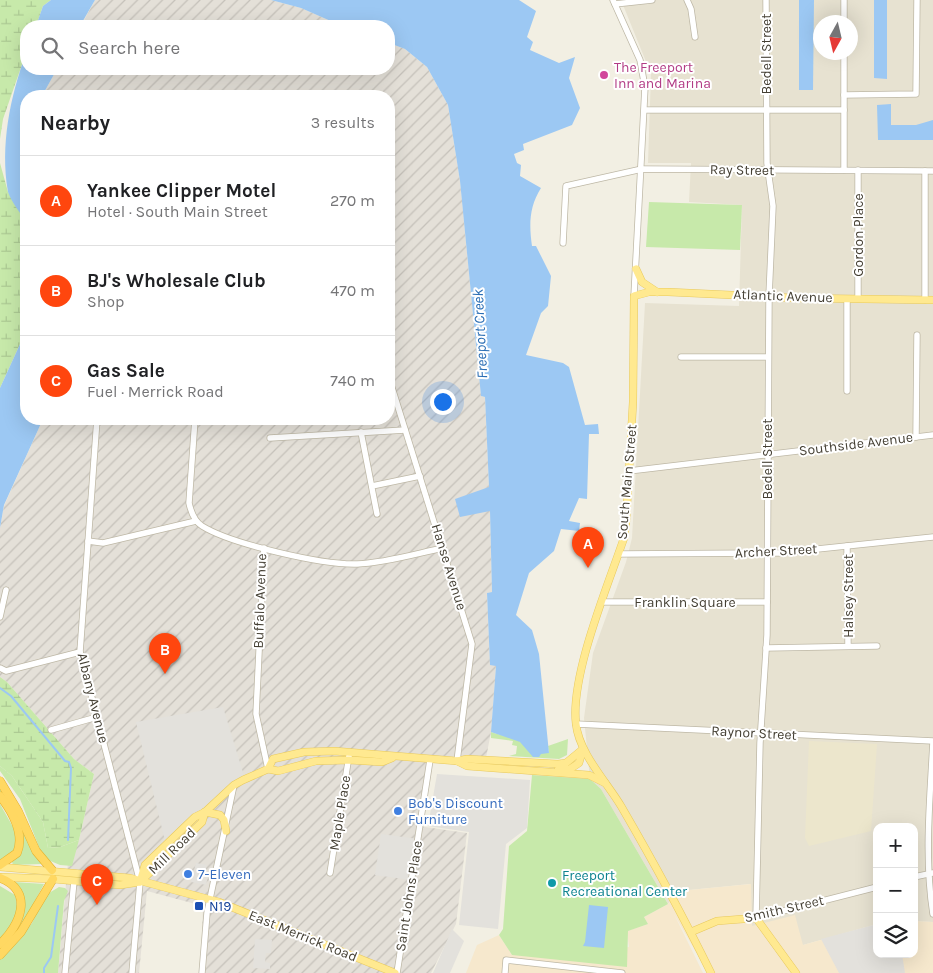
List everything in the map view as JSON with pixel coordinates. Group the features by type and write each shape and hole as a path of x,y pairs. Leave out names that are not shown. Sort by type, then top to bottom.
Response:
{"highway":[{"path":"0,781 14,804 36,851 52,870"},
{"path":"0,796 16,823 20,838 17,853 0,866"},
{"path":"0,878 14,889 19,896 21,910 17,925 0,944"},
{"path":"0,955 21,932 53,879"}],"main road":[{"path":"636,269 642,282 657,292"},
{"name":"Atlantic Avenue","path":"634,296 657,292 929,300"},
{"name":"South Main Street","path":"634,296 633,402 626,523 619,554 584,662 576,704 576,724 583,749 608,784 691,932 711,973"},
{"name":"Mill Road","path":"140,882 202,822 205,812 234,785 268,769 274,759 304,752 349,756 382,762 393,758 457,761 467,759 558,764 566,762 583,749"},
{"name":"Mill Road","path":"545,771 575,766 581,759 583,749"},
{"name":"Mill Road","path":"268,769 278,771 316,761 349,756"},
{"name":"Mill Road","path":"457,761 467,766 589,775 608,784"},
{"path":"205,812 220,815 224,820 226,831"},
{"name":"East Merrick Road","path":"0,866 130,878 210,900 396,973"},
{"path":"0,878 53,879 120,885 140,882"},
{"path":"756,918 796,973"},
{"name":"Smith Street","path":"691,932 717,921 756,918"}],"street":[{"path":"614,2 652,0"},
{"path":"686,0 691,8 695,37"},
{"name":"Bedell Street","path":"756,918 760,733 766,648 768,357 773,206 769,171 766,0"},
{"path":"844,0 844,15"},
{"path":"844,95 916,94 918,0"},
{"name":"South Main Street","path":"614,2 640,60 645,87 634,296"},
{"path":"844,60 844,170"},
{"path":"645,110 844,110"},
{"name":"Ray Street","path":"563,242 566,186 642,169 933,171"},
{"name":"Gordon Place","path":"858,170 858,299"},
{"path":"926,171 929,300"},
{"path":"846,391 847,299"},
{"path":"916,437 917,335"},
{"path":"681,357 768,357"},
{"name":"Hanse Avenue","path":"395,396 472,644 457,761"},
{"name":"Albany Avenue","path":"97,425 80,652 140,882 132,973"},
{"path":"88,542 103,543 196,521 189,504 195,425"},
{"path":"270,438 406,430"},
{"path":"361,432 377,514"},
{"name":"Southside Avenue","path":"629,471 933,435"},
{"path":"372,486 420,476"},
{"name":"Buffalo Avenue","path":"196,521 211,530 264,548 256,714 268,769"},
{"name":"Archer Street","path":"619,554 767,553 933,537"},
{"name":"Halsey Street","path":"847,546 848,646"},
{"path":"264,548 354,564 443,548"},
{"path":"0,617 6,590"},
{"name":"Franklin Square","path":"603,602 766,602"},
{"path":"766,648 877,646"},
{"path":"0,668 6,671 80,652"},
{"path":"51,730 97,717"},
{"name":"Raynor Street","path":"576,724 933,742"},
{"path":"933,742 930,874 933,914"},
{"name":"Maple Place","path":"330,873 349,756"},
{"name":"Saint Johns Place","path":"396,973 430,760"},
{"path":"202,973 207,913 226,831 234,785"},
{"path":"65,973 74,881"},
{"name":"Smith Street","path":"756,918 873,888"},
{"path":"505,973 506,960 622,973"}],"shaded area":[{"path":"95,0 271,0 301,8 328,20 84,20"},
{"path":"621,0 933,0 933,922 918,921 918,823 873,823 873,925 803,945 752,926 750,884 679,891 668,904 601,789 590,779 584,718 593,653 626,562 632,538 645,303 739,306 742,205 689,202 691,163 648,163 651,74"},
{"path":"395,45 405,49 427,67 448,105 460,181 481,396 485,397 489,488 456,499 490,510 492,592 487,593 490,664 496,665 491,732 486,758 431,756 418,826 467,833 456,924 431,973 201,973 203,906 147,891 139,973 58,973 68,862 79,840 94,774 74,759 7,682 0,677 0,528 4,506 40,425 395,425 395,90 45,90 54,75 395,75"},
{"path":"223,707 245,779 166,845 136,722"},
{"path":"809,741 877,744 871,831 809,846 805,838"},
{"path":"437,774 530,780 527,828 506,844 498,929 459,925 469,832 428,826"},
{"path":"381,834 418,839 411,880 375,875"},
{"path":"196,863 207,865 205,871 209,872 206,885 191,882"},
{"path":"751,884 752,926 795,915 803,945 873,925 873,958 918,958 918,921 933,922 933,973 708,973 674,914 703,973 466,973 477,945 499,935 512,955 629,947 627,931 648,924 644,917 668,904 679,891"},
{"path":"873,925 873,958 903,958 905,973 839,973 821,939"},
{"path":"452,929 464,941 450,973 433,973"},
{"path":"255,939 272,940 271,953 266,953 265,962 270,963 270,969 253,968"}],"green space":[{"path":"0,0 51,0 43,6 38,20 20,20 20,70 3,119 0,139"},
{"path":"0,163 8,192 20,212 20,344 0,388"},
{"path":"649,202 742,205 740,250 646,247"},
{"path":"0,677 7,682 74,759 94,774 79,840 60,847 48,848 43,822 12,776 0,766"},
{"path":"491,732 516,740 532,750 543,753 549,753 548,746 568,739 567,755 559,759 509,756 516,754 517,746 512,745 513,741 491,738"},
{"path":"0,766 12,776 43,822 48,848 60,847 79,840 72,866 60,865 48,860 41,852 20,799 0,771"},
{"path":"532,775 590,779 601,789 668,904 644,917 648,924 628,931 627,967 512,955 499,935 503,929 509,846 527,831"},
{"path":"0,786 6,795 30,845 42,864 13,865 12,862 21,853 14,813 0,792"},
{"path":"0,804 17,834 16,852 0,860"},
{"path":"14,882 44,884 19,931 0,951 22,918 23,910"},
{"path":"0,886 15,895 17,915 0,941"},
{"path":"59,887 65,888 68,891 64,901 58,973 0,973 0,959 32,923 47,892 49,893"}],"water":[{"path":"51,0 95,0 83,20 38,20 43,6"},
{"name":"Freeport Creek","path":"271,0 519,0 536,11 527,37 533,42 530,50 559,63 575,57 569,78 580,108 572,125 523,144 524,150 514,154 517,163 521,165 520,176 541,188 532,209 530,223 531,238 532,246 536,246 551,276 548,306 541,313 526,355 563,363 569,367 585,425 598,424 599,434 589,434 587,499 579,498 569,521 580,523 579,531 561,529 554,551 529,573 516,615 532,630 539,654 549,753 541,754 539,757 533,757 520,742 491,732 496,666 490,665 487,593 492,592 490,511 460,517 455,499 489,487 485,397 481,396 460,181 448,105 427,67 405,49 395,45 395,20 328,20 301,8"},
{"path":"799,0 814,0 813,90 799,90"},
{"path":"874,0 887,0 887,79 874,78"},
{"path":"20,72 20,75 54,75 45,90 20,90 20,213 8,192 5,157 8,122"},
{"path":"891,104 891,125 916,125 933,120 933,140 878,140 877,105"},
{"path":"20,344 20,425 40,425 4,505 0,528 0,388"},
{"path":"589,905 608,907 604,948 583,946"}],"waterway":[{"path":"0,688 11,696 65,761 69,762 71,768 68,840"},
{"path":"44,973 44,968 51,957 58,906"}],"place":[{"name":"The Freeport Inn and Marina","path":"604,75"},
{"name":"Yankee Clipper Motel","path":"588,568"},
{"name":"BJ's Wholesale Club","path":"165,674"},
{"name":"Bob's Discount Furniture","path":"398,811"},
{"name":"7-Eleven","path":"188,874"},
{"name":"Freeport Recreational Center","path":"552,883"},
{"name":"Gas Sale","path":"97,905"},
{"name":"N19","path":"199,906"}]}
